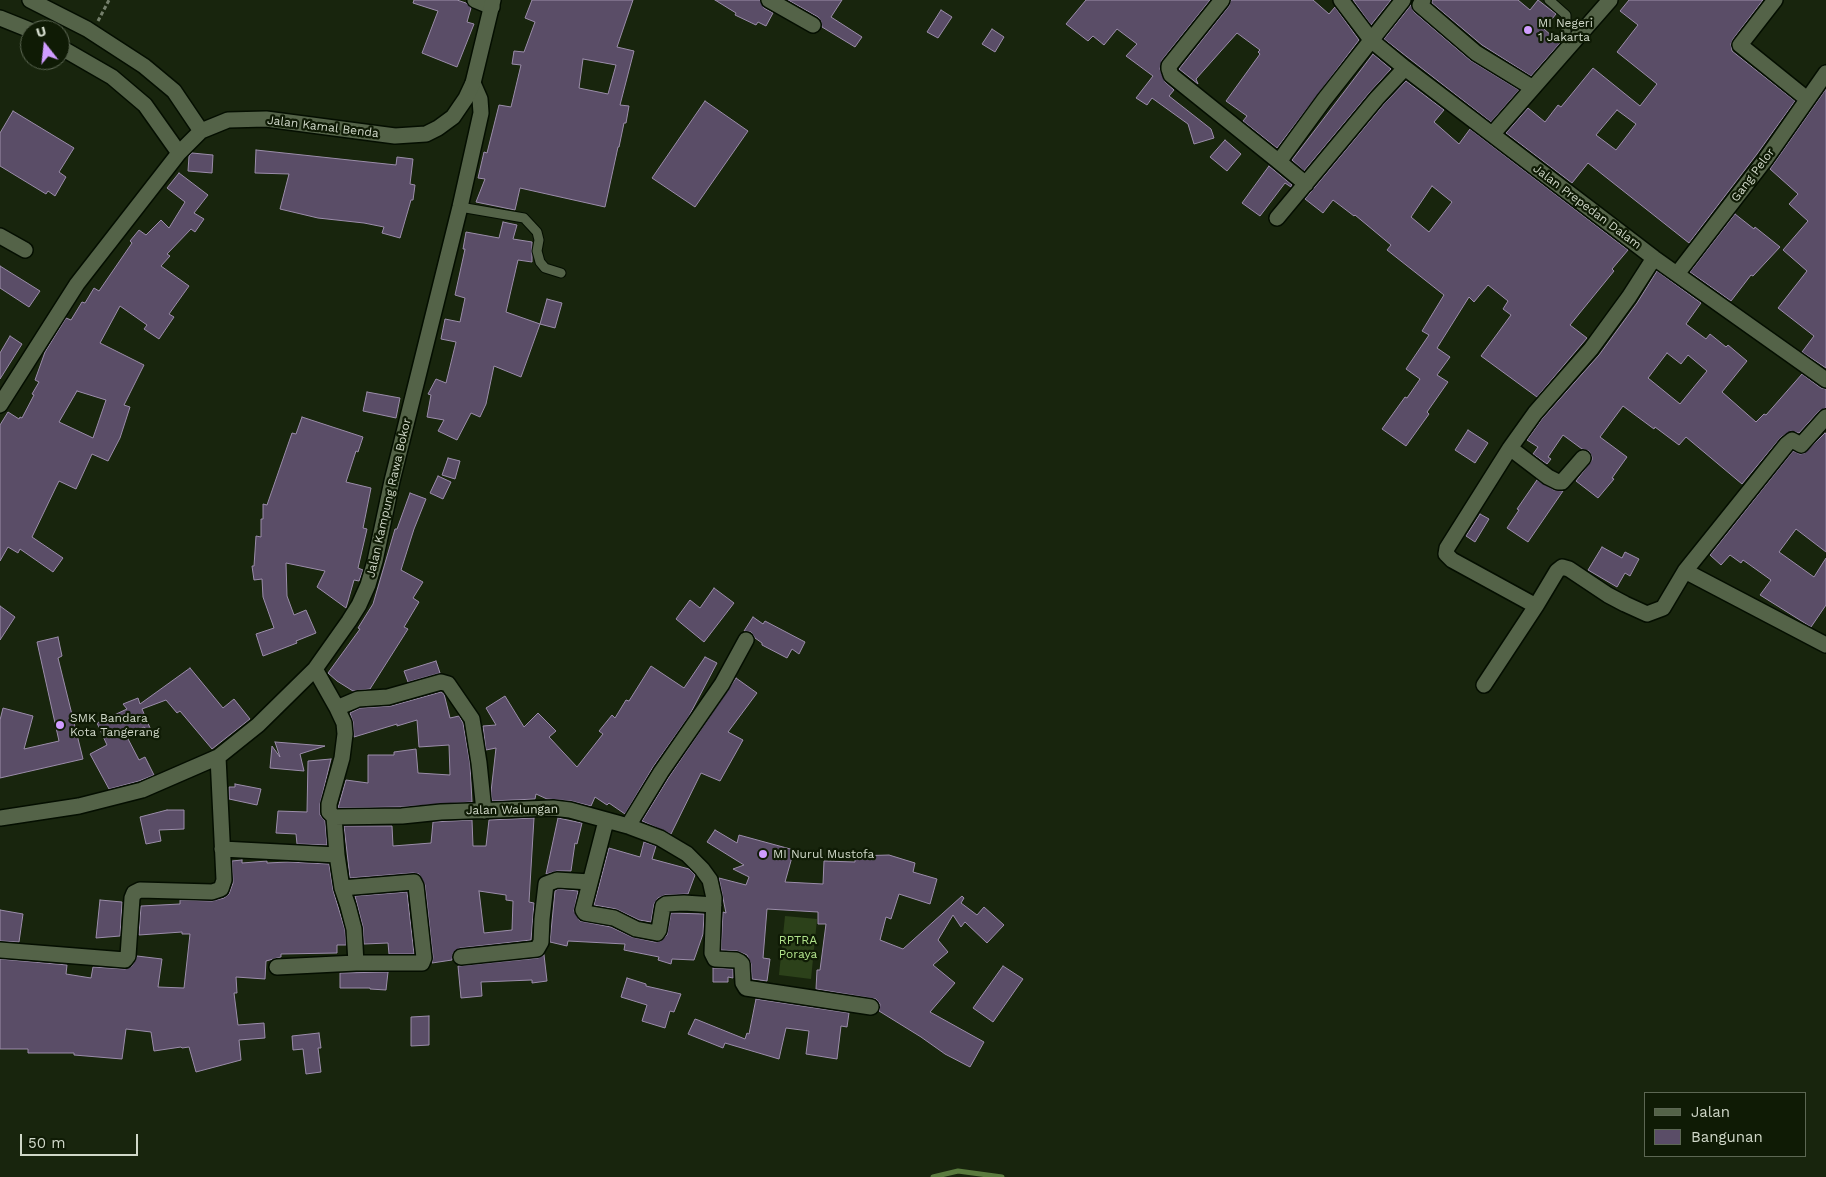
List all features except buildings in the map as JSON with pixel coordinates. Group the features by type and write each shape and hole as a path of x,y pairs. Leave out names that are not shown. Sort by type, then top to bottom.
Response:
{"street":[{"path":"30,0 87,29 144,66 174,91 201,131"},
{"path":"475,0 492,3"},
{"path":"770,0 813,26"},
{"path":"1222,0 1169,66 1171,75 1306,184"},
{"name":"Jalan Prepedan Dalam","path":"1341,0 1372,42 1405,68 1654,258 1826,380"},
{"path":"1278,161 1403,0"},
{"path":"1423,0 1420,5 1476,53 1533,88"},
{"path":"1775,0 1740,45 1807,99"},
{"name":"Jalan Kamal Benda","path":"0,405 77,284 179,153 201,131 228,120 266,119 395,136 426,134 453,117 466,98 473,83 492,3"},
{"path":"1494,135 1496,130 1572,43 1600,4"},
{"path":"0,18 20,26"},
{"path":"70,53 112,77 145,105 179,153"},
{"path":"1277,218 1377,98 1405,68"},
{"name":"Gang Pelor","path":"1677,274 1765,160 1826,73"},
{"name":"Jalan Kampung Rawa Bokor","path":"0,818 79,806 142,790 218,765 258,725 318,676 359,605 375,562 392,481 467,209 481,113 480,98 473,83"},
{"path":"0,236 25,250"},
{"path":"1536,606 1452,560 1446,554 1447,548 1510,448 1535,413 1591,349 1629,297 1654,258"},
{"path":"1484,685 1557,571 1564,567 1569,568 1625,604 1647,614 1663,608 1685,571 1787,444 1792,440 1802,445 1826,418"},
{"path":"1510,448 1548,477 1558,482 1562,482 1582,458"},
{"path":"1685,571 1826,645"},
{"path":"628,826 661,772 722,684 746,640"},
{"path":"318,676 344,723 345,734 342,758 328,804 329,812 334,817 342,888 354,929 356,964"},
{"path":"337,708 358,699 388,698 441,682 448,684 472,719 484,811"},
{"path":"0,950 125,960 129,949 132,898 134,893 140,890 217,891 221,889 224,880 218,765"},
{"name":"Jalan Walungan","path":"334,817 402,816 441,812 553,808 570,810 628,826 660,838 694,859 710,880 714,905 712,953 715,959 736,960 742,964 743,983 746,988 871,1007"},
{"path":"606,821 583,910 585,914 614,918 636,929 655,933 658,932 663,906 666,904 714,905"},
{"path":"222,849 337,856"},
{"path":"461,957 537,949 541,942 546,884 556,880 590,882"},
{"path":"277,966 422,963 424,958 414,882 342,888"}],"lane":[{"path":"1549,0 1566,15 1566,37 1572,43"},
{"path":"467,209 524,218 537,232 539,240 537,251 540,262 545,268 561,273"}],"path":[{"path":"87,29 95,27 109,0"}],"green space":[{"name":"RPTRA Poraya","path":"785,916 817,919 811,979 779,975"}],"waterway":[{"path":"933,1177 958,1171 1002,1177"}],"place":[{"name":"MI Negeri 1 Jakarta","path":"1528,30"},
{"name":"SMK Bandara Kota Tangerang","path":"60,725"},
{"name":"MI Nurul Mustofa","path":"763,854"}]}
